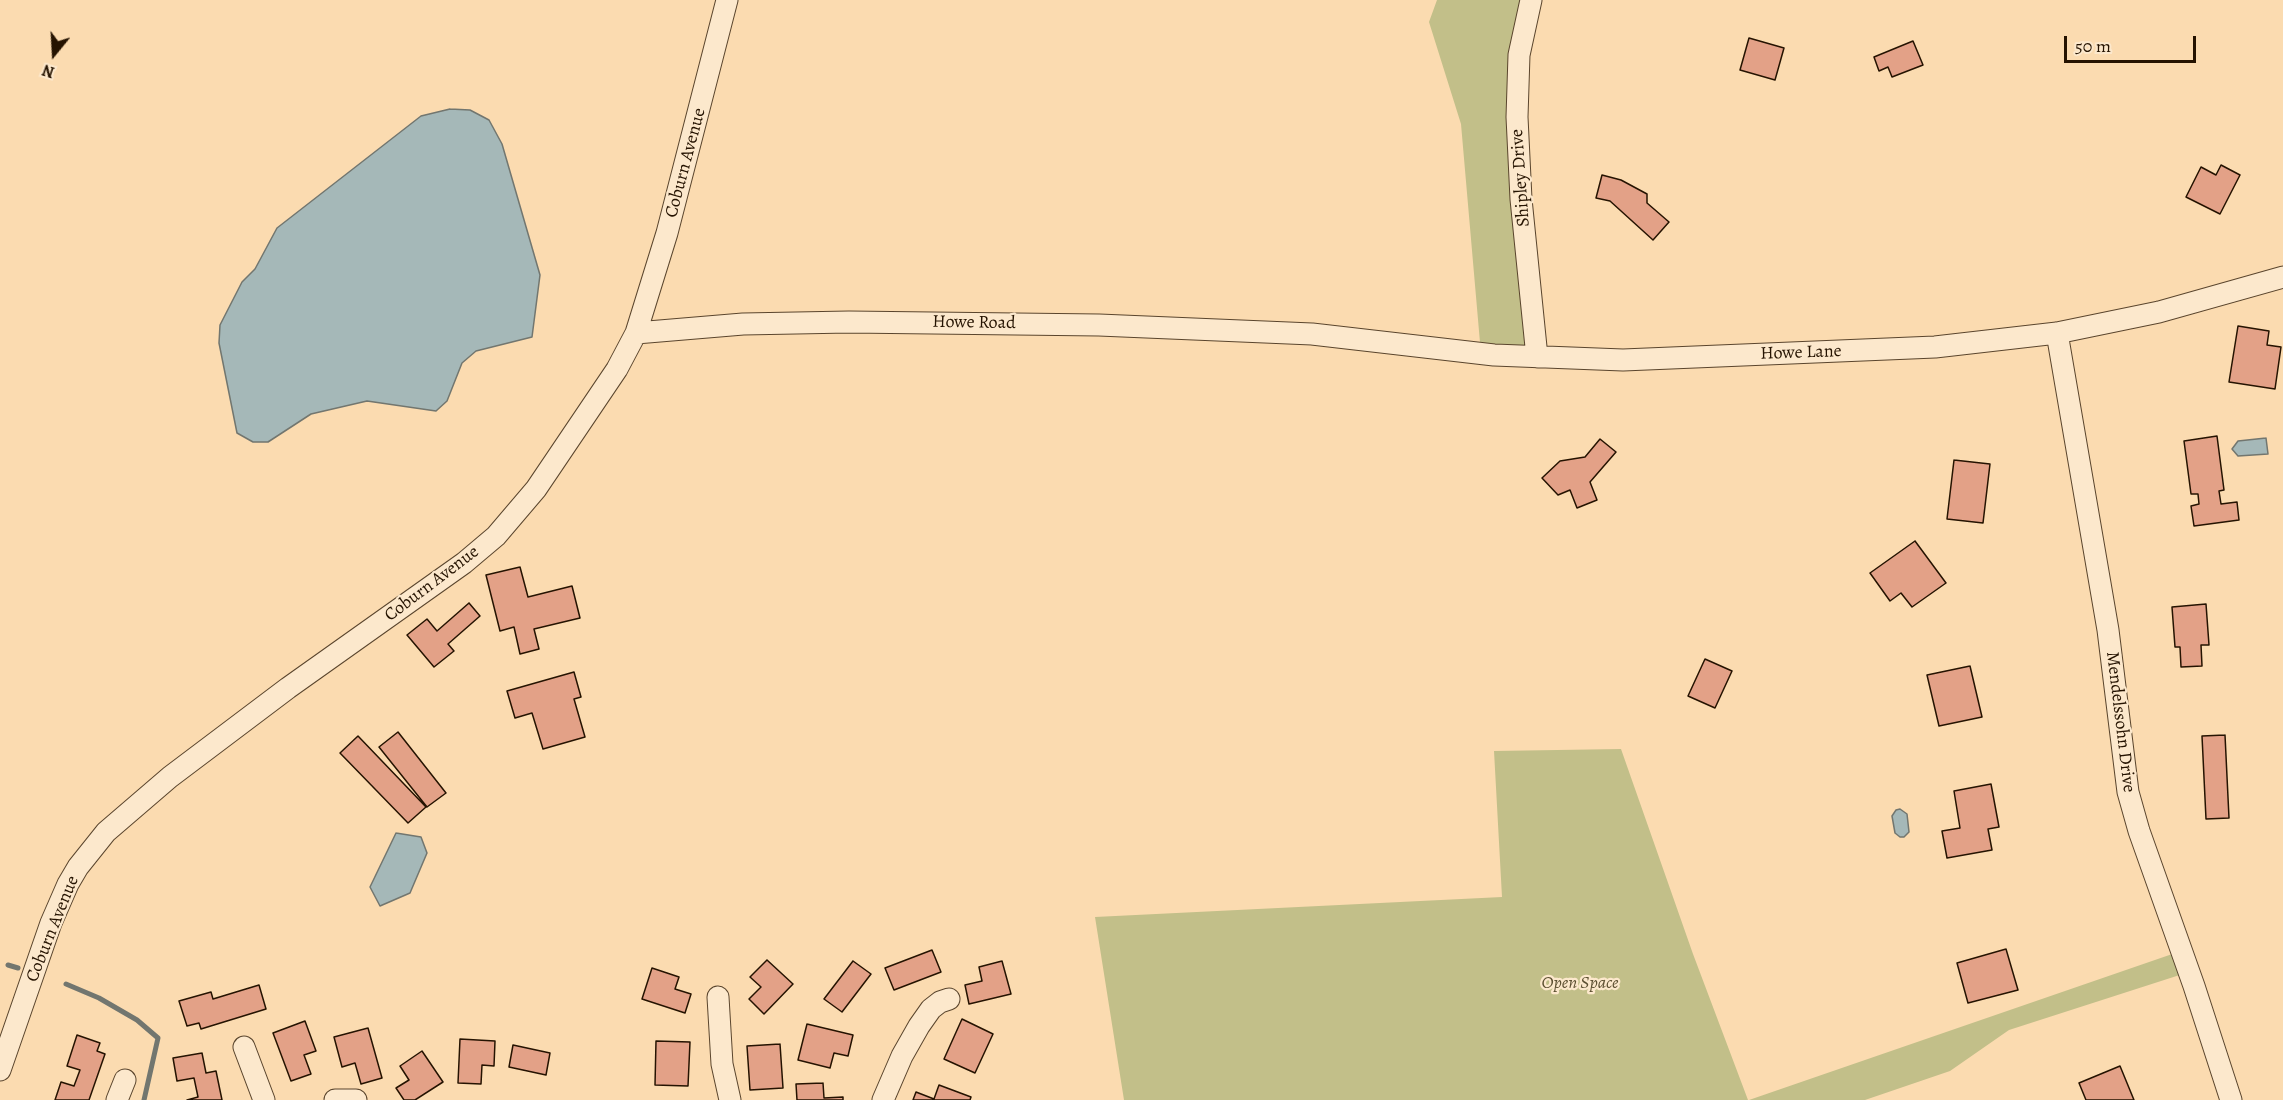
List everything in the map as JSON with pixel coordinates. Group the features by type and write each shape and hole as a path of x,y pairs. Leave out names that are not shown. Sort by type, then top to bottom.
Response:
{"street":[{"name":"Coburn Avenue","path":"0,1070 60,903 78,867 100,840 170,777 288,688 464,563 496,536 536,489 617,369 636,333 667,233 727,0"},
{"name":"Shipley Drive","path":"1532,0 1519,55 1516,117 1521,199 1537,357"},
{"name":"Howe Lane","path":"1312,334 1440,350 1623,360 1873,351 1935,347 2057,333 2159,312 2283,277"},
{"name":"Howe Road","path":"636,333 742,324 849,322 1099,325 1312,334"},
{"name":"Mendelssohn Drive","path":"2057,333 2108,630 2128,792 2139,831 2194,986 2231,1100"},
{"path":"718,998 722,1064 730,1100"},
{"path":"883,1100 902,1056 931,1009 949,999"},
{"path":"244,1047 264,1100"},
{"path":"117,1100 125,1080"},
{"path":"335,1100 356,1100"}],"green space":[{"path":"1437,0 1531,0 1519,55 1537,357 1481,354 1461,124 1429,22"},
{"name":"Open Space","path":"1621,749 1693,954 1748,1100 1124,1100 1095,917 1502,897 1494,751"},
{"path":"2181,951 2189,972 2009,1030 1950,1071 1865,1100 1749,1100"}],"shaded area":[{"path":"450,109 470,110 489,120 502,144 540,275 532,337 476,351 462,363 447,401 436,411 367,401 311,414 268,442 253,442 237,433 219,343 220,325 242,282 255,269 277,228 421,116"},
{"path":"2266,438 2268,454 2238,456 2232,449 2238,441"},
{"path":"1900,809 1907,814 1909,832 1904,837 1895,833 1892,816 1896,810"},
{"path":"396,833 421,837 427,853 410,893 380,906 370,887"}],"building":[{"path":"1749,38 1784,48 1775,80 1740,70"},
{"path":"1913,41 1923,65 1892,77 1888,67 1879,71 1874,57"},
{"path":"2221,165 2240,175 2220,214 2186,197 2201,167 2216,175"},
{"path":"1602,175 1621,180 1647,194 1647,203 1669,222 1653,240 1610,201 1596,198"},
{"path":"2238,326 2269,331 2267,345 2281,347 2275,389 2229,382"},
{"path":"2217,436 2224,490 2219,491 2221,504 2237,502 2239,520 2194,526 2191,506 2199,504 2198,494 2191,494 2184,441"},
{"path":"1600,439 1616,452 1590,482 1597,500 1577,508 1570,490 1558,495 1542,478 1560,461 1585,457"},
{"path":"1954,460 1990,464 1983,523 1947,519"},
{"path":"1915,541 1946,583 1912,607 1901,593 1890,601 1870,573"},
{"path":"520,567 528,597 572,586 580,618 534,629 539,649 520,654 514,627 500,631 486,575"},
{"path":"469,603 480,616 448,644 454,651 434,667 407,635 427,619 437,631"},
{"path":"2206,604 2209,645 2201,645 2202,666 2181,667 2180,647 2175,647 2172,607"},
{"path":"1705,659 1732,671 1715,708 1688,696"},
{"path":"1970,666 1982,717 1939,726 1927,675"},
{"path":"574,672 581,697 574,699 585,737 543,749 532,713 515,718 507,691"},
{"path":"398,732 446,793 427,807 379,747"},
{"path":"2225,735 2229,818 2206,819 2202,736"},
{"path":"358,736 426,807 408,823 340,753"},
{"path":"1991,784 1999,827 1988,829 1992,850 1947,858 1942,831 1960,828 1954,791"},
{"path":"2006,949 2018,990 1968,1003 1957,963"},
{"path":"932,950 941,972 894,990 885,968"},
{"path":"767,960 793,984 764,1014 749,999 761,987 750,977"},
{"path":"853,961 871,974 842,1012 824,999"},
{"path":"1002,961 1011,994 969,1004 965,985 982,981 979,967"},
{"path":"652,968 679,977 675,989 691,994 685,1013 642,999"},
{"path":"259,985 266,1009 201,1029 199,1023 187,1026 179,1001 211,992 213,999"},
{"path":"962,1019 993,1034 975,1073 944,1059"},
{"path":"305,1021 316,1051 304,1055 311,1074 291,1081 273,1033"},
{"path":"807,1024 853,1035 848,1056 834,1053 830,1068 798,1060"},
{"path":"368,1028 382,1078 361,1084 355,1063 342,1067 334,1037"},
{"path":"77,1035 100,1043 97,1051 105,1054 89,1100 55,1100 61,1082 74,1086 80,1070 67,1066"},
{"path":"460,1039 495,1041 494,1066 482,1065 481,1084 458,1083"},
{"path":"656,1041 690,1042 688,1086 655,1085"},
{"path":"780,1044 783,1088 750,1090 747,1046"},
{"path":"513,1045 550,1053 546,1075 509,1067"},
{"path":"422,1051 443,1082 415,1100 404,1100 396,1088 409,1080 400,1066"},
{"path":"202,1053 206,1073 216,1071 222,1100 187,1100 198,1097 194,1078 177,1081 173,1058"},
{"path":"2120,1066 2134,1100 2086,1100 2079,1083"},
{"path":"823,1083 824,1098 843,1097 843,1100 797,1100 796,1084"},
{"path":"939,1085 971,1097 970,1100 913,1100 916,1092 934,1099"}],"waterway":[{"path":"8,965 18,968"},
{"path":"66,984 99,998 137,1020 158,1038 144,1100"}]}
